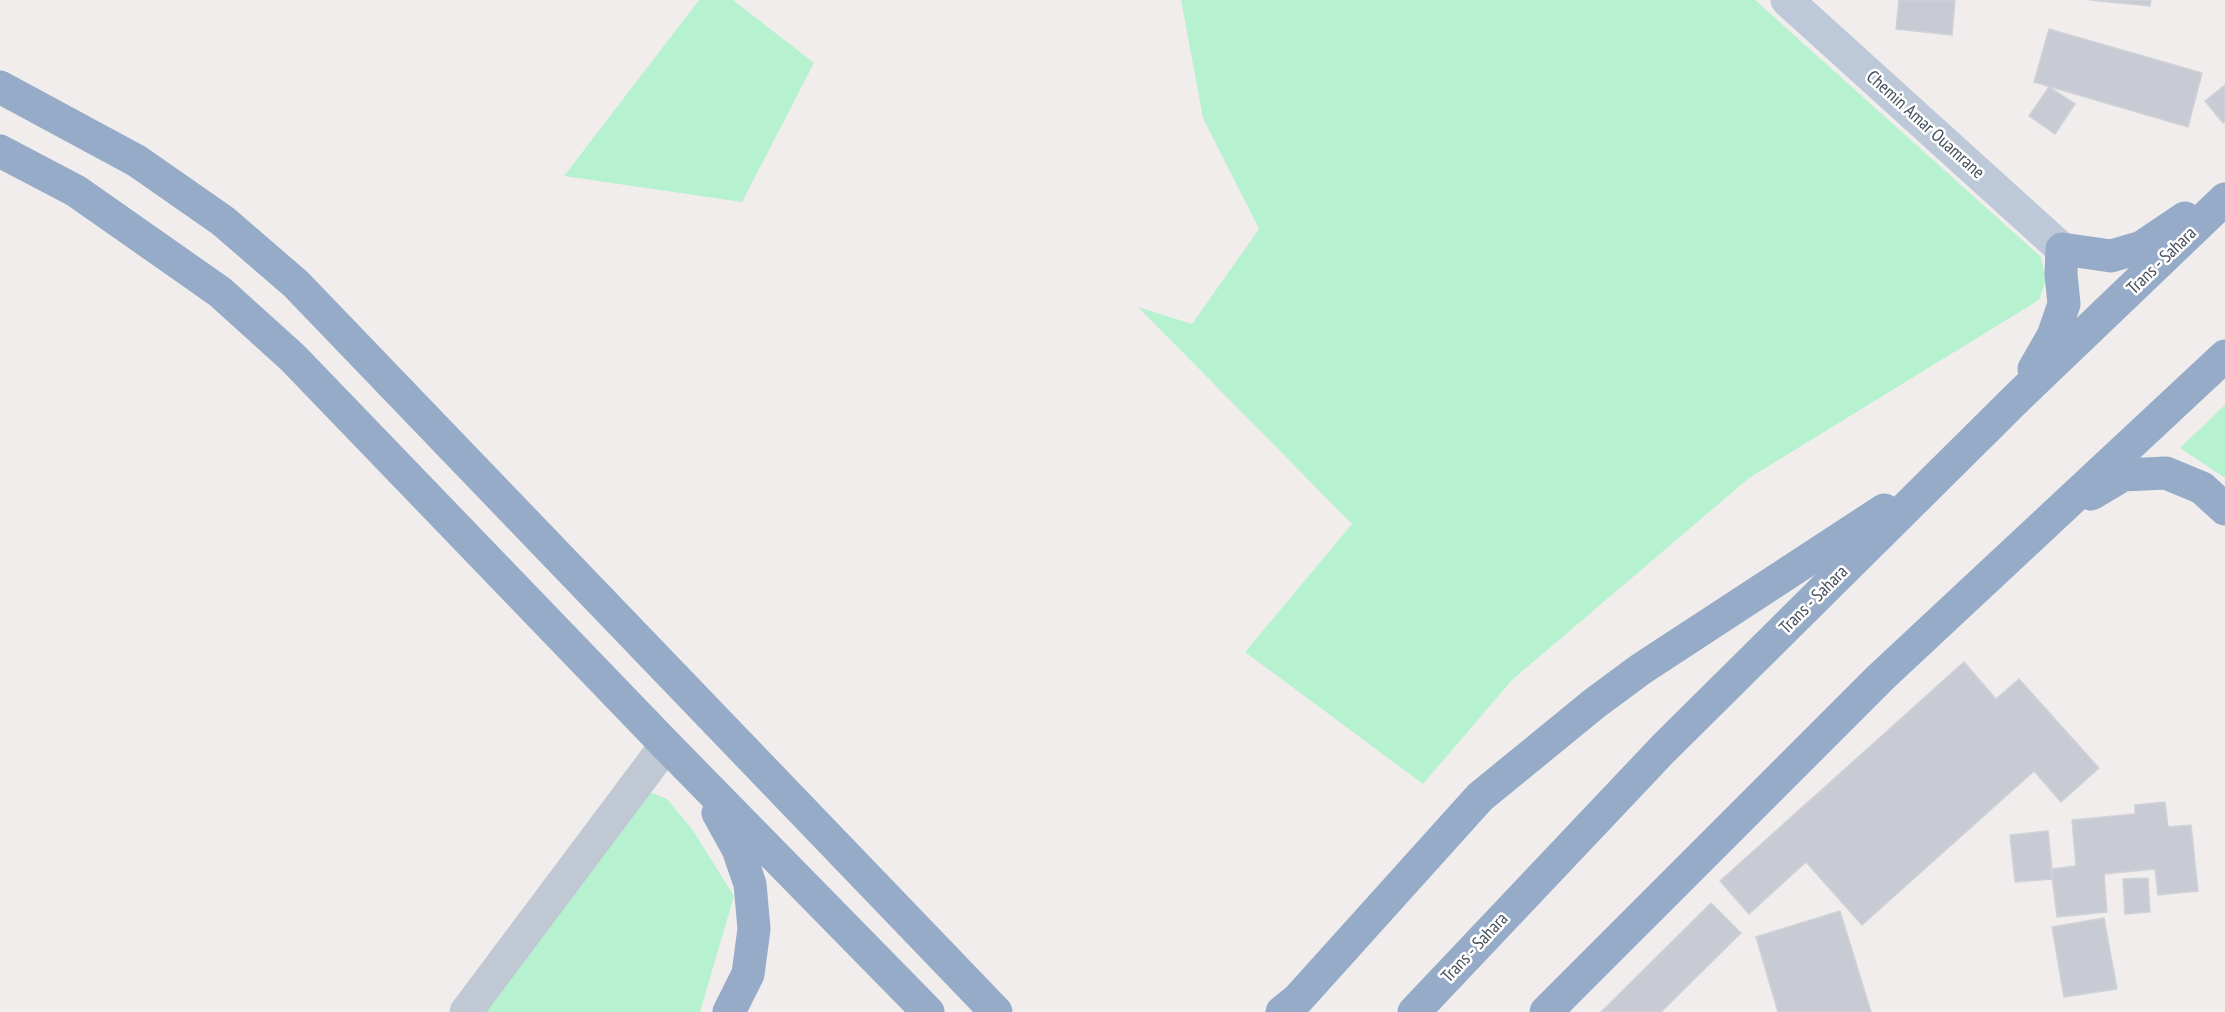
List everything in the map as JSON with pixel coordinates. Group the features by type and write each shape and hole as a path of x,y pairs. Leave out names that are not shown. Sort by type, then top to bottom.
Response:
{"highway":[{"path":"0,87 137,161 223,221 296,284 996,1012"},
{"path":"0,151 76,191 220,292 293,358 666,745 928,1012"},
{"path":"2018,397 2053,336 2064,304 2061,274 2062,249 2111,256 2142,247 2225,191"},
{"name":"Trans - Sahara","path":"1414,1012 1663,749 2018,397 2225,199"},
{"path":"1546,1012 1881,677 2225,356"},
{"path":"1282,1012 1299,999 1480,797 1595,703 1641,669 1945,469"},
{"path":"2051,519 2123,475 2166,473 2202,488 2225,509"},
{"path":"697,775 738,849 750,884 754,929 748,974 729,1012"}],"main road":[{"name":"Chemin Amar Ouamrane","path":"1787,0 2062,249"}],"street":[{"path":"466,1012 666,745"}],"green space":[{"path":"699,0 733,0 814,63 742,202 564,176"},
{"path":"1181,0 1755,0 2041,257 2046,280 2039,300 1749,478 1512,680 1423,784 1245,652 1352,524 1138,307 1192,324 1259,229 1203,118"},
{"path":"2225,405 2225,478 2180,448"},
{"path":"649,792 667,799 692,829 734,896 700,1012 482,1012"}],"building":[{"path":"1899,0 1955,0 1952,35 1896,29"},
{"path":"2090,0 2151,0 2150,6"},
{"path":"2049,29 2202,73 2188,127 2034,82"},
{"path":"2225,85 2225,121 2223,123 2205,101"},
{"path":"2049,87 2075,104 2055,134 2029,116"},
{"path":"1964,662 1996,699 2019,679 2099,768 2061,802 2034,771 1862,925 1806,862 1749,914 1720,881"},
{"path":"2165,802 2168,827 2191,825 2198,891 2158,895 2155,869 2104,874 2107,912 2057,917 2051,869 2076,866 2072,820 2135,814 2135,805"},
{"path":"2048,831 2053,879 2015,882 2010,835"},
{"path":"2148,878 2150,912 2125,914 2123,879"},
{"path":"1711,903 1741,933 1661,1012 1601,1012"},
{"path":"1840,911 1871,1012 1778,1012 1756,937"},
{"path":"2104,918 2117,989 2064,997 2052,927"}]}
